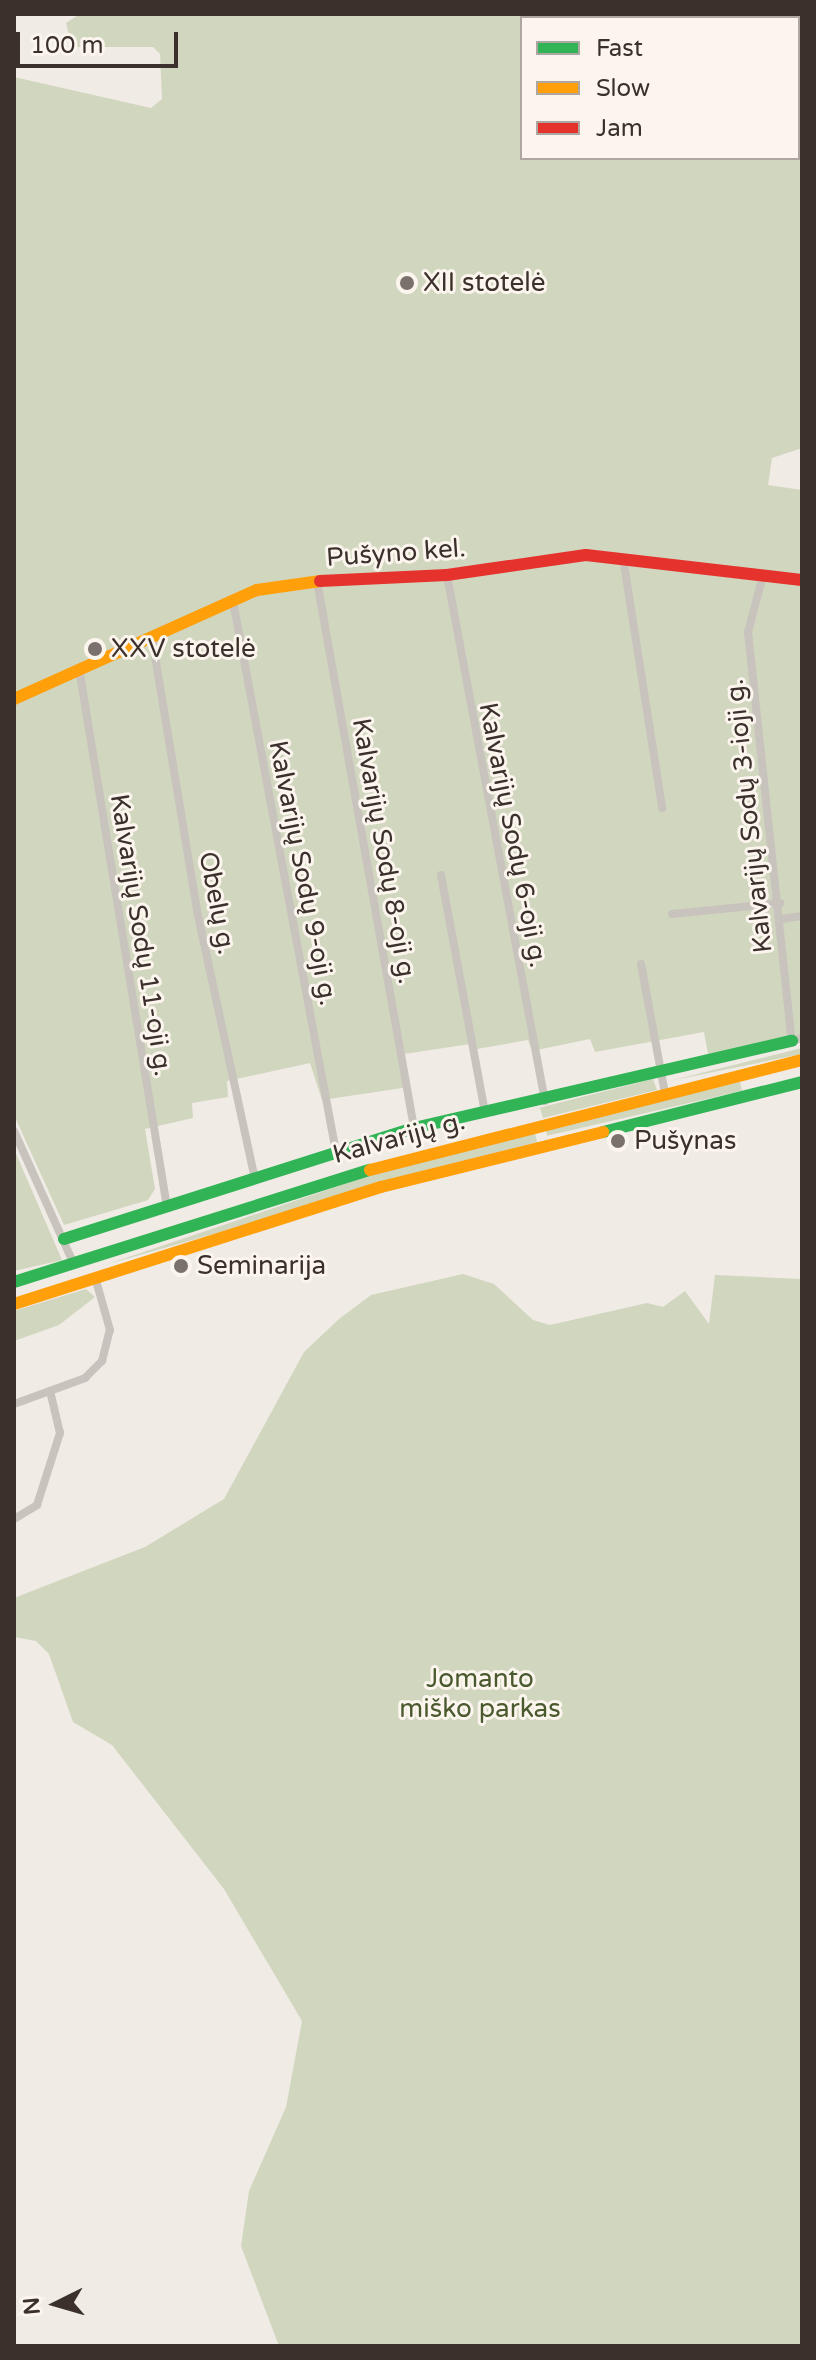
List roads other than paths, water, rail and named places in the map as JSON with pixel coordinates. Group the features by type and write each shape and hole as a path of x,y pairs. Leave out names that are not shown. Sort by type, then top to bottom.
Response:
{"main road":[{"name":"Pušyno kel.","path":"14,699 80,674 233,601 317,581 447,575 555,556 762,579 802,580"},
{"path":"64,1239 166,1201 414,1128 545,1102 797,1039"},
{"name":"Kalvarijų g.","path":"14,1282 420,1154 802,1060"},
{"path":"745,1074 750,1095"},
{"name":"Kalvarijų g.","path":"14,1304 381,1187 802,1082"},
{"path":"87,1257 94,1276"}],"street":[{"path":"624,564 662,808"},
{"name":"Kalvarijų Sodų 6-oji g.","path":"447,575 545,1102"},
{"name":"Kalvarijų Sodų 3-ioji g.","path":"762,579 748,632 797,1039"},
{"name":"Kalvarijų Sodų 8-oji g.","path":"317,581 414,1128"},
{"name":"Kalvarijų Sodų 9-oji g.","path":"233,601 336,1152"},
{"name":"Obelų g.","path":"152,638 194,895 254,1174"},
{"name":"Kalvarijų Sodų 11-oji g.","path":"80,674 166,1201"},
{"path":"441,875 485,1113"},
{"path":"672,914 780,903"},
{"path":"782,919 802,916"},
{"path":"641,964 659,1075 665,1094"},
{"path":"14,1131 73,1262"},
{"path":"14,1404 85,1378 105,1355 109,1319 94,1276"},
{"path":"14,1519 37,1505 60,1433 50,1391"}],"place":[{"name":"XII stotelė","path":"407,283"},
{"name":"XXV stotelė","path":"95,649"},
{"name":"Pušynas","path":"618,1141"},
{"name":"Seminarija","path":"181,1266"}],"park label":[{"name":"Jomanto miško parkas","path":"480,1694"}]}
